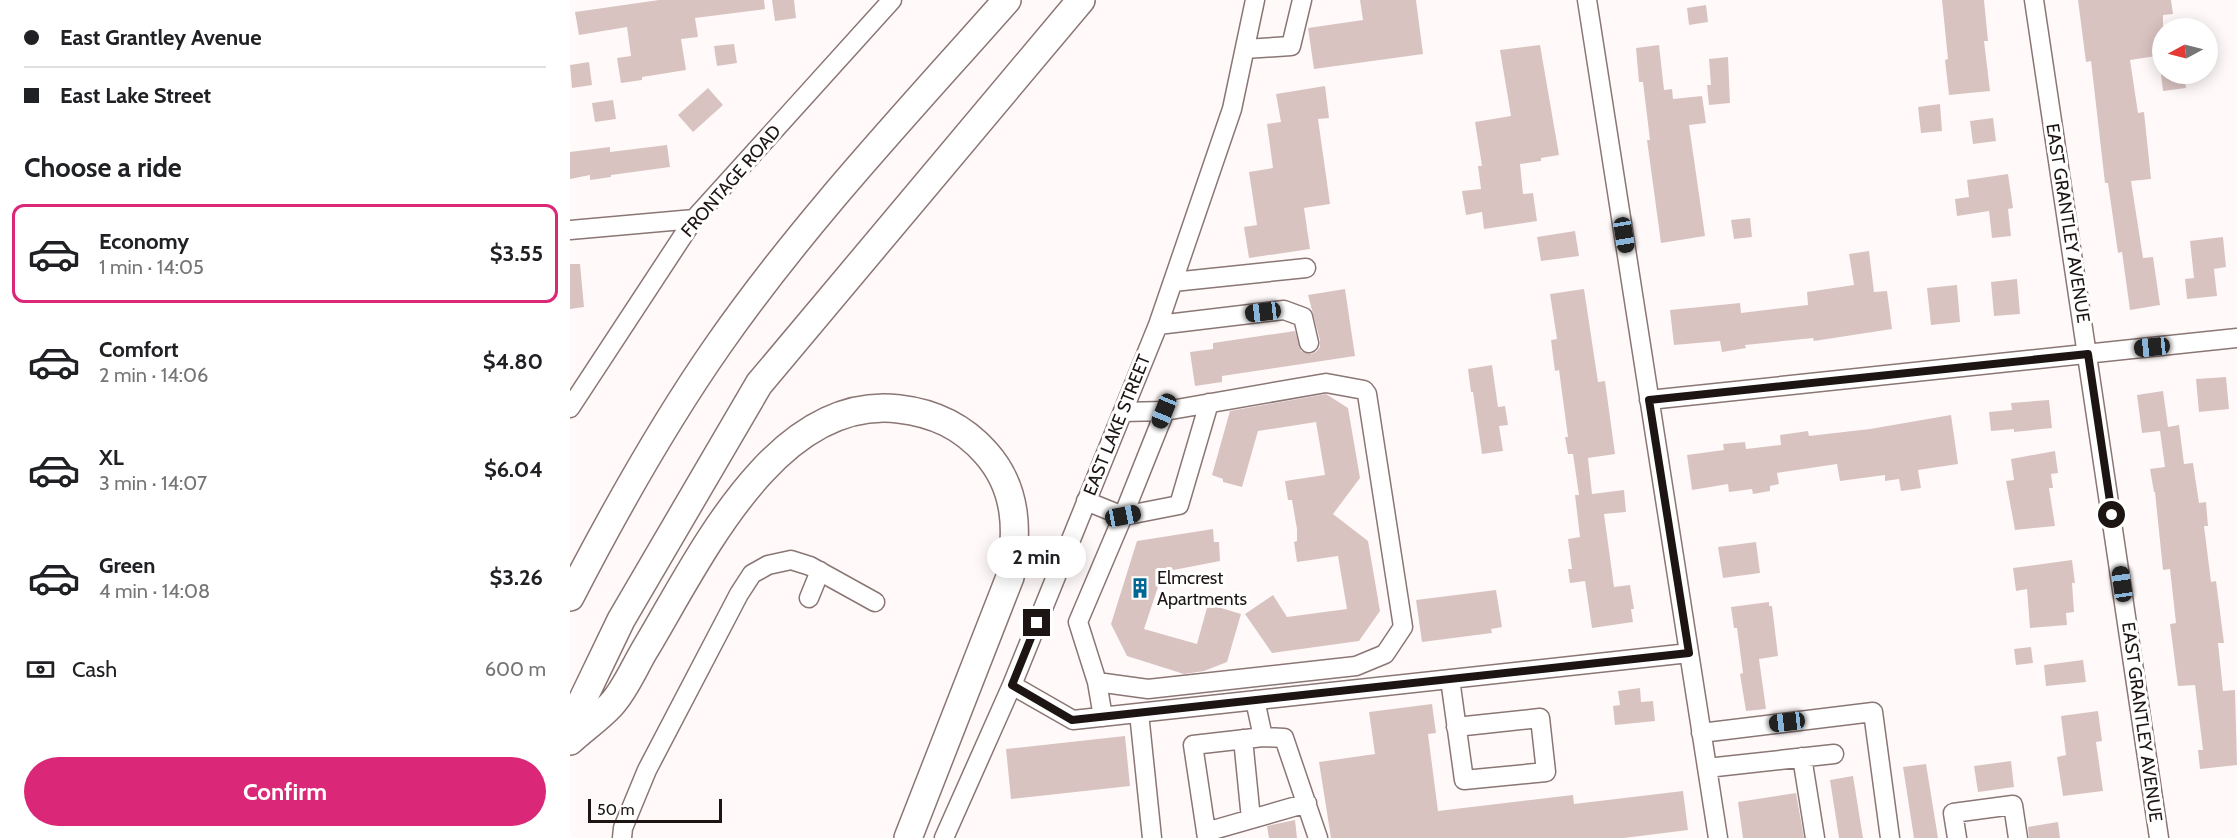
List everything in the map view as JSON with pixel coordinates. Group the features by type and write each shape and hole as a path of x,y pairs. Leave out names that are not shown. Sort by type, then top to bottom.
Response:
{"highway":[{"path":"570,597 606,527 655,441 719,344 807,228 1007,0"},
{"path":"570,726 621,620 759,384 1081,0"},
{"path":"570,741 612,704 713,536 748,486 768,463 790,443 816,426 846,413 870,408 919,411 959,428 976,442 993,462 1007,490 1014,516 1016,545 1010,577 908,838"}],"street":[{"name":"FRONTAGE ROAD","path":"570,408 694,219 892,0"},
{"name":"EAST LAKE STREET","path":"944,838 1012,685 1158,325 1232,109 1256,0"},
{"path":"1245,49 1291,46 1302,0"},
{"path":"1587,0 1718,838"},
{"name":"EAST GRANTLEY AVENUE","path":"2034,0 2159,838"},
{"path":"570,231 694,219"},
{"path":"1173,282 1306,268"},
{"path":"1158,325 1284,310 1303,317 1309,343"},
{"path":"1649,400 2237,338"},
{"path":"1097,682 1148,689 1356,666 1385,654 1403,627 1367,394 1364,390 1326,383 1164,411 1123,412"},
{"path":"1086,501 1123,516 1179,505 1209,403"},
{"path":"1103,717 1097,682 1078,622 1164,411"},
{"path":"622,838 623,828 647,770 739,594 752,574 768,565 791,560 820,571 875,602"},
{"path":"809,598 820,571"},
{"path":"1012,685 1072,720 1689,653"},
{"path":"1385,654 1400,684"},
{"path":"1450,679 1456,727 1464,780 1546,772 1540,718 1456,727"},
{"path":"1255,700 1263,737"},
{"path":"1701,733 1873,712 1890,838"},
{"path":"1138,713 1152,838"},
{"path":"1307,803 1206,835 1193,745 1263,737 1284,738 1307,803 1318,838"},
{"path":"1243,739 1251,819"},
{"path":"1707,768 1834,753"},
{"path":"1802,757 1815,838"},
{"path":"1957,838 1953,813 2013,805 2018,838"}],"building":[{"path":"659,0 764,0 765,9 695,18 698,37 681,39 686,70 621,83 617,58 631,56 627,27 579,35 575,12"},
{"path":"772,0 794,0 796,18 775,21"},
{"path":"1360,0 1416,0 1423,54 1314,69 1308,28 1363,20"},
{"path":"1942,0 1984,0 1988,41 1984,41 1990,91 1949,95"},
{"path":"2078,0 2171,0 2173,14 2163,15 2163,18 2152,18 2152,57 2130,60 2138,113 2144,112 2151,179 2131,181 2143,258 2153,257 2160,305 2130,310 2122,252 2118,253 2108,183 2105,183 2091,61 2086,62"},
{"path":"1706,5 1708,22 1689,25 1687,8"},
{"path":"734,44 737,63 717,66 714,46"},
{"path":"1540,45 1559,155 1520,164 1523,194 1533,193 1537,221 1484,229 1482,212 1466,215 1462,191 1481,189 1478,166 1482,166 1475,122 1511,116 1500,50"},
{"path":"1659,45 1664,90 1672,89 1673,99 1702,96 1706,123 1689,125 1705,236 1661,243 1647,140 1650,140 1643,82 1639,82 1636,48"},
{"path":"1728,57 1730,103 1709,105 1707,85 1711,85 1709,59"},
{"path":"589,62 592,85 572,88 570,65"},
{"path":"2162,84 2185,84 2186,88 2163,91"},
{"path":"1325,86 1329,118 1318,119 1330,204 1304,208 1310,249 1249,258 1244,227 1257,225 1249,172 1273,168 1267,124 1281,122 1276,94"},
{"path":"708,88 723,105 693,132 678,115"},
{"path":"613,100 616,119 595,122 592,103"},
{"path":"1940,104 1942,131 1921,133 1918,107"},
{"path":"1993,118 1996,141 1973,144 1970,121"},
{"path":"667,145 670,167 590,180 590,175 570,179 570,152 610,147 610,152"},
{"path":"2008,174 2013,208 2008,209 2011,236 1992,238 1989,211 1957,216 1955,199 1969,197 1967,180"},
{"path":"1750,218 1752,237 1734,239 1731,220"},
{"path":"1575,231 1579,256 1541,261 1537,237"},
{"path":"2223,237 2226,267 2214,269 2217,296 2187,299 2185,279 2194,278 2190,241"},
{"path":"1869,251 1874,292 1887,291 1892,329 1814,341 1813,338 1745,345 1746,348 1722,352 1720,341 1674,345 1670,310 1740,303 1741,313 1808,305 1807,292 1854,285 1849,254"},
{"path":"570,264 580,264 584,307 570,309"},
{"path":"2017,279 2020,314 1994,316 1991,282"},
{"path":"1957,285 1960,322 1931,325 1927,288"},
{"path":"1345,289 1355,356 1222,376 1222,382 1195,386 1190,352 1213,349 1213,343 1295,331 1301,351 1311,354 1316,352 1320,347 1320,340 1308,295"},
{"path":"1584,289 1598,382 1605,381 1615,454 1588,458 1592,494 1624,490 1626,512 1604,514 1614,587 1630,585 1634,609 1631,609 1633,622 1592,628 1585,581 1570,583 1568,569 1572,569 1568,539 1580,537 1575,495 1579,495 1573,454 1568,454 1565,437 1568,437 1559,370 1555,371 1551,340 1557,339 1550,294"},
{"path":"1492,365 1498,407 1505,406 1508,425 1499,426 1503,451 1482,454 1468,369"},
{"path":"2226,377 2229,409 2199,412 2196,379"},
{"path":"2163,391 2168,427 2179,425 2184,464 2193,463 2199,503 2206,502 2208,526 2204,526 2211,582 2216,581 2224,643 2218,643 2223,691 2235,690 2237,765 2200,769 2198,750 2203,750 2195,685 2178,686 2170,624 2176,623 2170,569 2163,570 2155,492 2150,469 2165,467 2160,431 2142,433 2137,395"},
{"path":"1326,394 1348,408 1360,478 1333,514 1368,541 1380,611 1359,641 1272,653 1245,614 1273,595 1287,617 1347,609 1338,556 1297,562 1294,542 1297,541 1297,529 1292,500 1288,500 1285,481 1325,475 1316,422 1258,431 1242,487 1223,482 1223,479 1212,475 1230,411"},
{"path":"2049,400 2052,428 2014,432 2014,429 1991,431 1989,412 2012,410 2011,403"},
{"path":"1951,415 1958,464 1918,470 1921,488 1901,491 1899,479 1885,481 1885,475 1840,481 1837,464 1777,473 1779,484 1770,486 1770,491 1753,494 1752,489 1729,492 1728,484 1692,490 1687,455 1724,450 1723,444 1745,442 1746,449 1781,445 1780,435 1808,431 1809,436 1870,429"},
{"path":"2055,451 2058,473 2051,474 2053,488 2049,488 2055,526 2015,530 2006,481 2014,480 2011,459"},
{"name":"Elmcrest Apartments","path":"1213,529 1214,542 1219,542 1220,561 1163,572 1144,629 1197,644 1208,604 1241,614 1227,662 1204,671 1184,674 1127,656 1111,624 1137,541"},
{"path":"1756,542 1760,573 1723,578 1718,547"},
{"path":"2072,560 2075,583 2072,583 2074,612 2066,613 2067,625 2030,628 2027,589 2016,591 2013,568"},
{"path":"1496,590 1502,627 1491,629 1492,633 1422,642 1416,600"},
{"path":"1769,602 1769,606 1772,606 1778,656 1759,659 1766,709 1746,711 1740,674 1743,673 1737,628 1734,628 1731,607"},
{"path":"2031,647 2033,663 2016,665 2014,649"},
{"path":"2083,660 2086,682 2046,686 2044,665"},
{"path":"1640,688 1641,702 1653,701 1655,721 1615,725 1613,706 1620,705 1618,691"},
{"path":"1432,704 1436,733 1428,734 1438,811 1573,795 1574,804 1683,791 1688,830 1624,838 1331,838 1319,762 1375,754 1369,712"},
{"path":"2098,711 2102,741 2096,742 2103,791 2063,796 2057,757 2066,755 2061,716"},
{"path":"1125,736 1130,786 1011,799 1006,749"},
{"path":"2011,761 2014,787 1978,792 1974,766"},
{"path":"1926,764 1938,838 1914,838 1903,767"},
{"path":"1853,776 1863,838 1839,838 1830,780"},
{"path":"1796,793 1804,838 1743,838 1738,802"},
{"path":"1295,820 1297,838 1269,838 1267,826"},
{"path":"2058,822 2060,838 2029,838 2028,827"}],"place":[{"name":"Elmcrest Apartments","path":"1140,588"}],"route":[{"path":"1037,623 1012,685 1072,720 1689,653 1649,400 2088,354 2112,515"}]}
